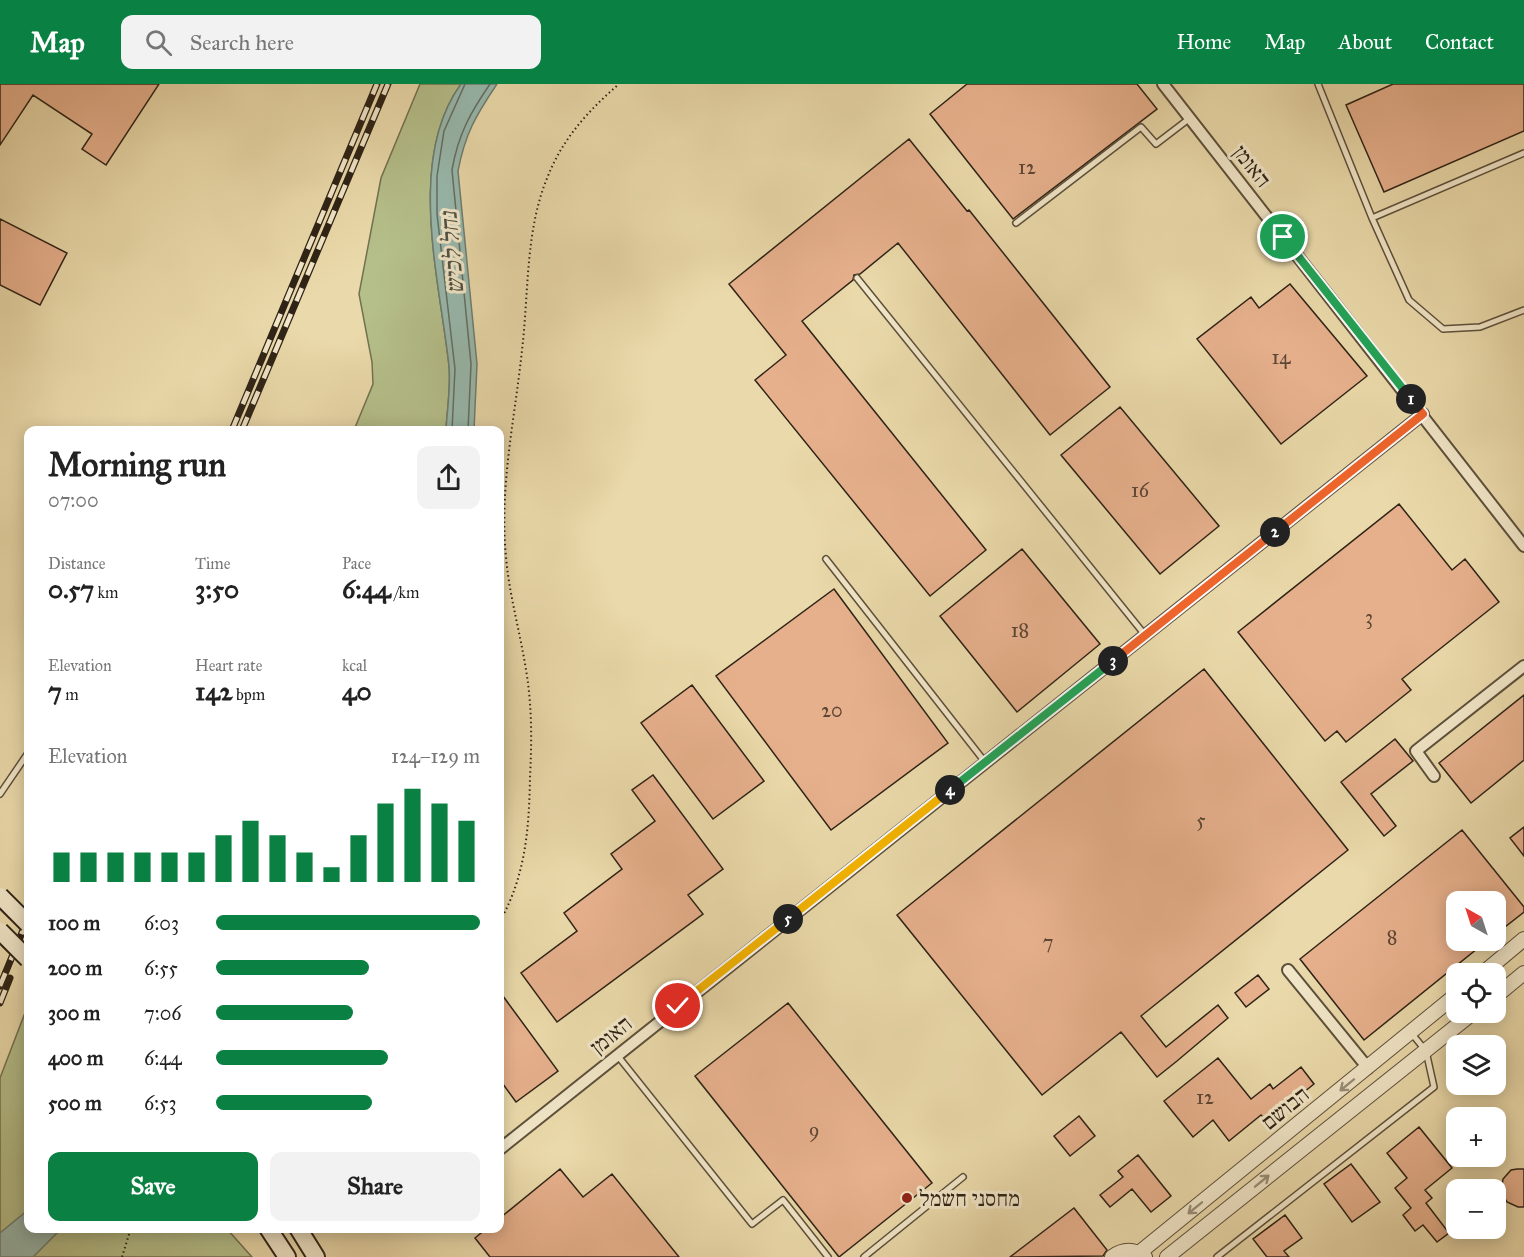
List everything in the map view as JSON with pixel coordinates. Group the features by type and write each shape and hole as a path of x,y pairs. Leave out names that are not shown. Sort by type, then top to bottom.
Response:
{"main road":[{"path":"0,896 24,920"},
{"path":"0,931 24,954"},
{"path":"271,1233 287,1257"},
{"path":"301,1233 316,1257"}],"street":[{"name":"האומן","path":"1163,84 1524,546"},
{"name":"האומן","path":"504,1146 1423,414"},
{"path":"1434,776 1416,751 1524,666"},
{"path":"1495,963 1524,939"},
{"path":"1288,970 1368,1068"},
{"path":"1506,988 1524,973"},
{"name":"הבושם","path":"1142,1255 1446,1003"},
{"name":"הבושם","path":"1167,1257 1460,1023"},
{"path":"1112,1257 1125,1251 1142,1255"}],"lane":[{"path":"1320,85 1372,218 1409,300 1443,329 1480,327 1524,310"},
{"path":"1016,223 1141,127 1156,144 1190,118"},
{"path":"1372,218 1524,153"},
{"path":"856,278 1145,635"},
{"path":"826,559 985,762"},
{"path":"0,794 24,759"},
{"path":"1217,1257 1434,1087 1425,1051 1411,1032"},
{"path":"617,1055 753,1224 783,1200 828,1257"},
{"path":"864,1257 963,1177"}],"path":[{"path":"504,912 523,866 529,830 533,716 526,665 509,579 504,530 506,482 523,348 532,241 538,203 561,148 576,126 619,84"},
{"path":"122,1257 129,1233"}],"green space":[{"path":"420,84 461,84 444,114 435,148 431,184 434,259 449,366 446,426 356,426 373,384 372,362 359,294 381,178"},
{"path":"24,1015 24,1233 231,1233 252,1257 0,1257 0,1078"}],"water":[{"name":"נחל לכיש","path":"461,84 497,84 472,125 458,171 477,364 474,426 446,426 449,366 431,221 431,184 435,148 444,114"},
{"path":"24,1213 24,1233 57,1233 33,1257 0,1257 0,1233"}],"building":[{"path":"0,84 159,84 106,165 82,149 92,134 33,95 0,145"},
{"path":"967,84 1137,84 1157,109 1013,219 930,114"},
{"path":"1393,84 1524,84 1524,131 1384,192 1346,105"},
{"path":"909,139 967,211 969,210 1110,387 1050,435 898,243 860,274 854,275 853,280 802,321 986,550 930,596 755,380 786,355 729,284"},
{"path":"0,219 67,253 40,305 0,285"},
{"path":"1290,284 1367,376 1281,444 1197,339 1251,297 1259,308"},
{"path":"1120,407 1219,526 1160,574 1061,455"},
{"path":"1399,504 1452,570 1465,559 1499,602 1402,679 1411,690 1346,742 1337,731 1325,741 1238,632"},
{"path":"1022,549 1100,644 1017,712 940,616"},
{"path":"834,589 948,743 831,830 716,676"},
{"path":"1204,669 1348,850 1141,1016 1166,1047 1218,1005 1228,1018 1177,1061 1157,1077 1121,1032 1042,1095 897,915"},
{"path":"692,685 764,781 713,819 641,723"},
{"path":"1524,695 1524,760 1471,803 1439,763"},
{"path":"1395,739 1413,761 1371,794 1396,826 1384,836 1341,782"},
{"path":"653,775 723,869 688,895 703,914 557,1022 521,973 577,931 564,913 622,869 611,854 655,821 632,790"},
{"path":"1524,827 1524,856 1510,838"},
{"path":"1462,830 1524,907 1524,912 1506,926 1506,891 1446,891 1446,951 1474,951 1459,963 1446,963 1446,974 1364,1040 1300,959"},
{"path":"1258,975 1269,989 1246,1007 1235,993"},
{"path":"504,997 558,1071 516,1102 504,1086"},
{"path":"788,1003 932,1183 839,1257 695,1076"},
{"path":"1218,1058 1251,1099 1270,1084 1273,1089 1301,1067 1314,1084 1267,1122 1261,1115 1229,1141 1213,1120 1193,1137 1164,1101"},
{"path":"1079,1116 1095,1136 1070,1156 1054,1136"},
{"path":"1419,1127 1446,1161 1446,1167 1452,1168 1425,1190 1432,1198 1426,1203 1446,1229 1446,1235 1437,1242 1423,1225 1415,1231 1403,1215 1411,1208 1395,1188 1407,1178 1387,1153"},
{"path":"1138,1155 1171,1196 1151,1212 1132,1189 1110,1207 1100,1195 1123,1177 1118,1171"},
{"path":"1351,1164 1380,1202 1352,1222 1324,1184"},
{"path":"560,1169 583,1197 612,1174 679,1257 490,1257 475,1238 481,1233 504,1233 504,1215"},
{"path":"1524,1169 1524,1207 1518,1207 1506,1200 1506,1179 1503,1179 1511,1170"},
{"path":"1074,1208 1107,1250 1103,1256 1010,1257"},
{"path":"1285,1215 1302,1238 1284,1251 1289,1257 1267,1257 1253,1239"}],"railway":[{"path":"234,426 377,84"},
{"path":"244,426 388,84"},
{"path":"0,986 24,928"},
{"path":"0,1003 10,978"}],"place":[{"name":"מחסני חשמל","path":"907,1198"}],"route":[{"path":"678,1006 1423,414 1283,237"}]}
